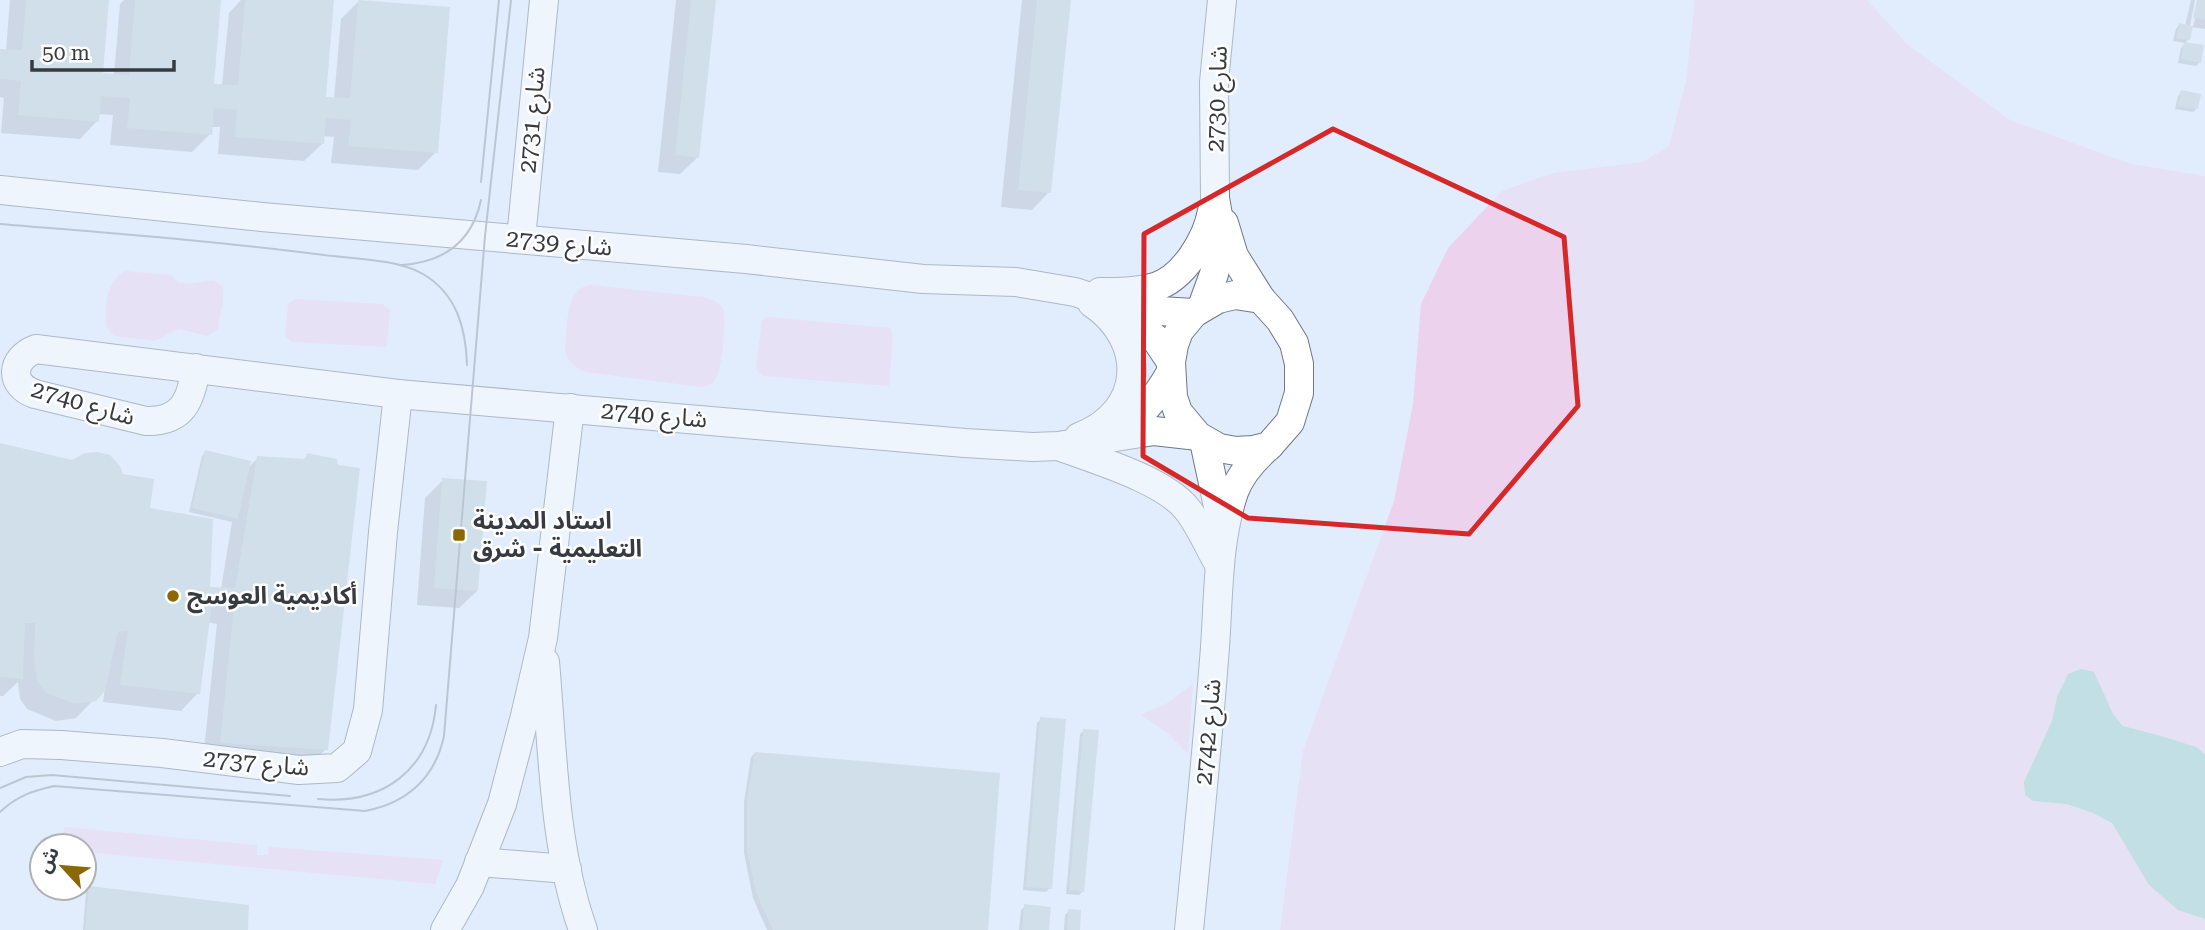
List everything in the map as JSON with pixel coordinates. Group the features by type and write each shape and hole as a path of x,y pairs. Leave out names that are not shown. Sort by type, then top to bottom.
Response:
{"street":[{"name":"شارع 2731","path":"521,239 544,0"},
{"name":"شارع 2730","path":"1198,310 1214,274 1222,238 1215,198 1214,82 1222,0"},
{"name":"شارع 2739","path":"0,190 203,211 746,258 923,279 1016,282 1075,292 1140,311 1198,310"},
{"name":"شارع 2730","path":"1215,198 1234,256 1261,299"},
{"path":"1075,292 1134,291 1158,286 1181,270 1198,249 1210,225 1215,198"},
{"path":"1058,446 1092,433 1107,422 1124,401 1133,376 1129,350 1119,326 1075,292"},
{"path":"1235,295 1261,299 1280,320 1294,343 1299,364 1299,394 1290,422 1269,446 1236,451 1219,448 1201,438 1178,412 1173,397 1171,367 1174,345 1179,331 1198,310 1218,299 1235,295"},
{"name":"شارع 2739","path":"1117,305 1155,338 1171,367"},
{"name":"شارع 2740","path":"196,368 193,389 183,407 167,419 146,421 26,391 16,376 20,359 36,349 196,368 398,394 965,443 1058,446 1154,431 1201,438"},
{"name":"شارع 2740","path":"1113,436 1156,399 1171,367"},
{"name":"شارع 2737","path":"0,752 22,744 61,745 162,753 299,770 337,768 357,751 368,710 398,394"},
{"path":"444,930 470,886 502,804 543,638 570,408"},
{"name":"شارع 2742","path":"1201,438 1219,507 1223,534"},
{"path":"1058,446 1137,475 1170,495 1186,508 1220,566"},
{"name":"شارع 2742","path":"1189,930 1207,746 1223,534 1235,491 1243,474 1253,460 1269,446"},
{"path":"543,638 558,822 574,904 583,930"},
{"path":"479,862 567,869"}],"highlighted area":[{"path":"1333,129 1564,237 1578,406 1469,534 1248,518 1143,456 1144,234"}],"shaded area":[{"path":"1695,0 1867,0 1908,45 2010,120 2131,164 2205,176 2205,930 1280,930 1303,751 1394,501 1413,404 1421,304 1448,248 1502,191 1553,173 1643,162 1669,146 1686,81"},
{"path":"125,271 171,275 178,282 189,284 214,280 223,287 218,329 207,336 179,329 154,341 114,336 107,328 106,304 114,281"},
{"path":"590,285 703,297 718,303 724,312 724,332 720,366 715,380 701,387 585,372 575,366 565,352 568,312 575,294"},
{"path":"295,299 382,304 390,310 387,347 292,342 285,336 288,304"},
{"path":"767,317 890,328 893,335 889,386 763,376 756,369 762,320"},
{"path":"2081,669 2094,672 2113,714 2123,726 2196,747 2205,754 2205,919 2178,910 2149,885 2112,823 2067,804 2033,801 2025,795 2024,782 2052,721 2057,697 2068,674"},
{"path":"1193,684 1188,754 1165,731 1141,715 1166,704"},
{"path":"65,827 257,845 257,855 268,855 269,847 443,860 435,884 98,853 98,832 64,832"}],"building":[{"path":"26,0 109,0 103,73 129,75 135,0 221,0 214,84 238,85 245,0 334,0 326,97 350,98 358,0 450,7 438,153 348,146 351,120 326,118 324,144 235,137 237,110 214,108 212,135 127,128 130,98 101,96 99,122 18,115 21,81 0,79 0,49 22,50"},
{"path":"691,0 716,0 699,158 675,155"},
{"path":"1037,0 1071,0 1051,193 1018,190"},
{"path":"2197,0 2205,0 2205,20 2193,18"},
{"path":"2179,23 2193,26 2190,40 2176,38"},
{"path":"2184,42 2204,45 2201,63 2181,59"},
{"path":"2181,90 2201,94 2198,109 2178,106"},
{"name":"أكاديمية العوسج","path":"0,443 72,460 85,453 110,455 123,474 154,479 150,508 213,519 210,587 235,588 257,456 305,459 307,453 337,459 338,465 360,468 328,750 220,743 234,606 212,604 200,694 120,685 128,631 118,632 105,691 96,701 74,704 45,692 37,680 34,657 35,623 25,623 23,679 0,677"},
{"path":"205,450 251,461 238,519 192,508"},
{"path":"442,478 487,481 478,591 434,588"},
{"path":"1040,717 1066,719 1052,889 1026,887"},
{"path":"1083,729 1099,730 1084,892 1069,890"},
{"path":"755,752 1000,773 988,930 773,930 756,893 747,849 747,797"},
{"path":"98,887 249,905 248,930 85,930 88,902 98,902"},
{"path":"1024,904 1051,907 1049,930 1022,930"},
{"path":"1068,909 1081,910 1080,930 1067,930"}],"tram line":[{"path":"481,182 499,0"},
{"path":"0,812 25,795 54,786 365,811 394,802 406,795 417,786 434,764 444,736 485,236 511,0"},
{"path":"402,265 431,259 454,247 471,227 481,200"},
{"path":"0,224 243,246 401,265 435,282 452,302 462,326 467,365"},
{"path":"318,799 363,796 399,779 413,765 424,748 432,728 436,705"},
{"path":"0,788 26,777 52,775 290,796"}],"place":[{"name":"استاد المدينة التعليمية - شرق","path":"459,535"},
{"name":"أكاديمية العوسج","path":"173,596"}]}
